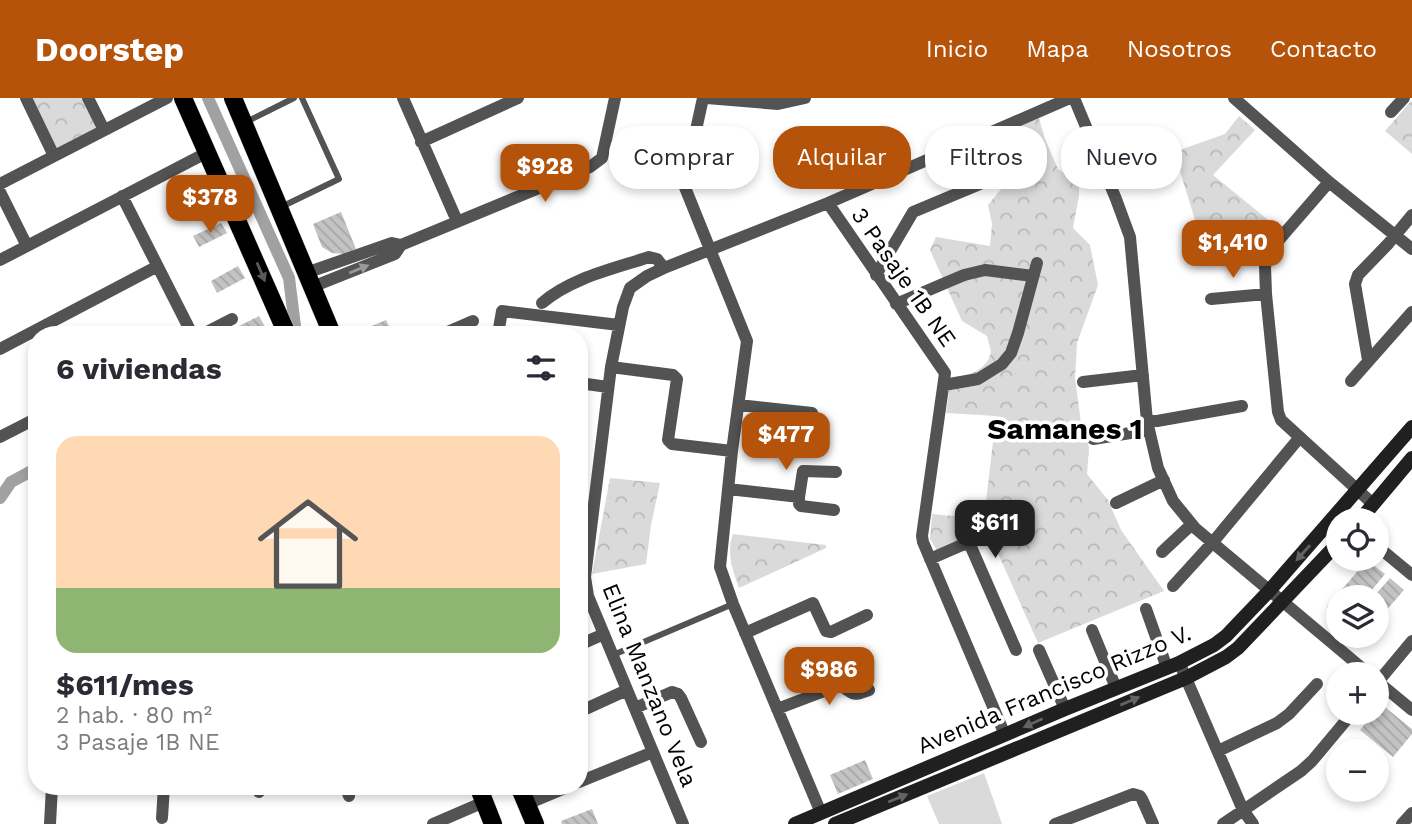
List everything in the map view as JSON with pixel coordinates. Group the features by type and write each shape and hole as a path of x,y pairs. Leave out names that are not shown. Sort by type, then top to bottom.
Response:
{"main road":[{"path":"183,98 284,326"},
{"path":"233,98 329,326"},
{"name":"Avenida Francisco Rizzo V.","path":"1347,508 1358,491 1412,427"},
{"path":"1370,508 1412,458"},
{"name":"Avenida Francisco Rizzo V.","path":"795,824 1200,653 1226,636 1326,532"},
{"name":"Avenida Francisco Rizzo V.","path":"835,824 1214,664 1238,648 1326,555"},
{"path":"481,795 493,824"},
{"path":"523,795 535,824"}],"street":[{"path":"26,98 54,156"},
{"path":"88,98 104,130"},
{"path":"0,184 167,98"},
{"path":"403,98 457,221"},
{"path":"421,142 517,98"},
{"path":"309,280 395,254 401,245 590,167 602,158 615,98"},
{"path":"805,98 778,104 705,98 684,185 747,341 720,568 821,813"},
{"path":"1072,98 1130,237 1148,426 1158,468 1174,501 1192,524 1355,662"},
{"name":"Elina Manzano Vela","path":"588,503 619,325 630,288 664,268 828,203 1072,98"},
{"path":"1234,98 1329,182 1412,249"},
{"path":"1391,112 1404,98"},
{"path":"0,260 208,152"},
{"path":"1329,182 1277,242 1265,266 1278,412 1281,420 1373,504"},
{"path":"876,275 913,212 968,189"},
{"path":"0,192 27,246"},
{"path":"122,196 188,326"},
{"name":"3 Pasaje 1B NE","path":"828,203 945,373 922,536 1005,735"},
{"path":"1368,360 1355,284 1358,275 1412,215"},
{"path":"542,303 552,294 572,284 649,257 657,259 664,268"},
{"path":"44,326 156,267"},
{"path":"896,304 964,275 985,270 1035,270 1011,353 1002,364 978,379 944,385"},
{"path":"1211,299 1266,294"},
{"path":"499,326 502,311 619,325"},
{"path":"1351,381 1412,312"},
{"path":"218,326 232,319"},
{"path":"461,326 473,321"},
{"path":"0,349 28,334"},
{"path":"611,367 673,375 677,379 668,440 672,444 732,451"},
{"path":"1083,382 1143,375"},
{"path":"588,384 608,387"},
{"path":"739,405 812,413"},
{"path":"1093,439 1148,426 1157,421 1242,406"},
{"path":"2,431 28,421"},
{"path":"1172,586 1213,542 1300,437"},
{"path":"834,510 800,506 799,497 803,471 836,472"},
{"path":"1116,503 1164,481"},
{"path":"728,489 799,497"},
{"path":"1162,552 1192,524"},
{"path":"930,559 962,545 971,547 1016,650"},
{"path":"1389,556 1412,575"},
{"name":"Elina Manzano Vela","path":"588,596 683,824"},
{"path":"745,633 813,604 826,631 831,632 867,615"},
{"path":"1146,609 1173,665 1186,678 1243,810 1253,824"},
{"path":"1092,630 1116,688"},
{"path":"588,641 604,634"},
{"path":"1389,666 1412,641"},
{"path":"1039,650 1065,709"},
{"path":"1218,751 1277,723 1317,684"},
{"path":"777,709 840,685 851,694 857,695 869,690"},
{"path":"588,708 627,690"},
{"path":"1389,691 1412,710"},
{"path":"635,708 672,692 678,694 701,742"},
{"path":"1223,824 1306,766 1342,725"},
{"path":"588,778 653,752"},
{"path":"1055,824 1133,794 1142,799 1153,824"},
{"path":"50,824 52,795"},
{"path":"162,818 163,795"},
{"path":"433,824 479,795"},
{"path":"527,804 548,795"},
{"path":"1402,824 1412,813"}],"lane":[{"path":"245,123 294,98"},
{"path":"279,207 340,177 302,98"},
{"path":"613,655 733,604"}],"green space":[{"path":"26,98 88,98 104,130 54,156"},
{"path":"1412,100 1412,154 1385,131"},
{"path":"1038,115 1041,126 1012,126"},
{"path":"1239,116 1255,130 1213,175 1278,228 1264,247 1205,252 1182,178 1182,149 1225,134"},
{"path":"1047,144 1061,171 1061,189 1079,189 1073,228 1090,245 1098,285 1077,343 1075,378 1081,423 1089,447 1087,474 1108,500 1121,530 1164,591 1038,643 988,531 938,552 930,539 932,514 984,519 996,416 946,413 951,377 975,372 987,362 991,351 987,336 962,321 930,250 936,237 990,246 992,224 988,205 1001,189 1047,189"},
{"path":"610,478 660,483 646,564 592,574"},
{"path":"733,534 826,545 826,548 739,588 730,555"},
{"path":"984,773 1002,824 939,824 927,796"}],"building":[{"path":"201,175 211,196 184,209 174,188"},
{"path":"341,212 356,249 344,254 332,253 322,247 313,224"},
{"path":"221,223 227,233 199,247 193,236"},
{"path":"238,266 245,278 217,293 211,281"},
{"path":"259,316 265,326 239,326"},
{"path":"386,320 389,326 372,326"},
{"path":"1358,571 1381,571 1385,574 1376,585 1346,585"},
{"path":"1390,578 1404,590 1389,607 1389,585 1384,585"},
{"path":"1389,710 1412,729 1412,734 1393,757 1389,754 1389,739 1371,739 1360,730 1364,725 1389,725"},
{"path":"865,760 873,779 838,794 830,775"},
{"path":"592,809 598,824 562,824 561,821"}],"waterway":[{"path":"208,98 289,278 295,326"},
{"path":"0,498 11,482 28,473"}],"district":[{"name":"Samanes 1","path":"1065,429"}]}
